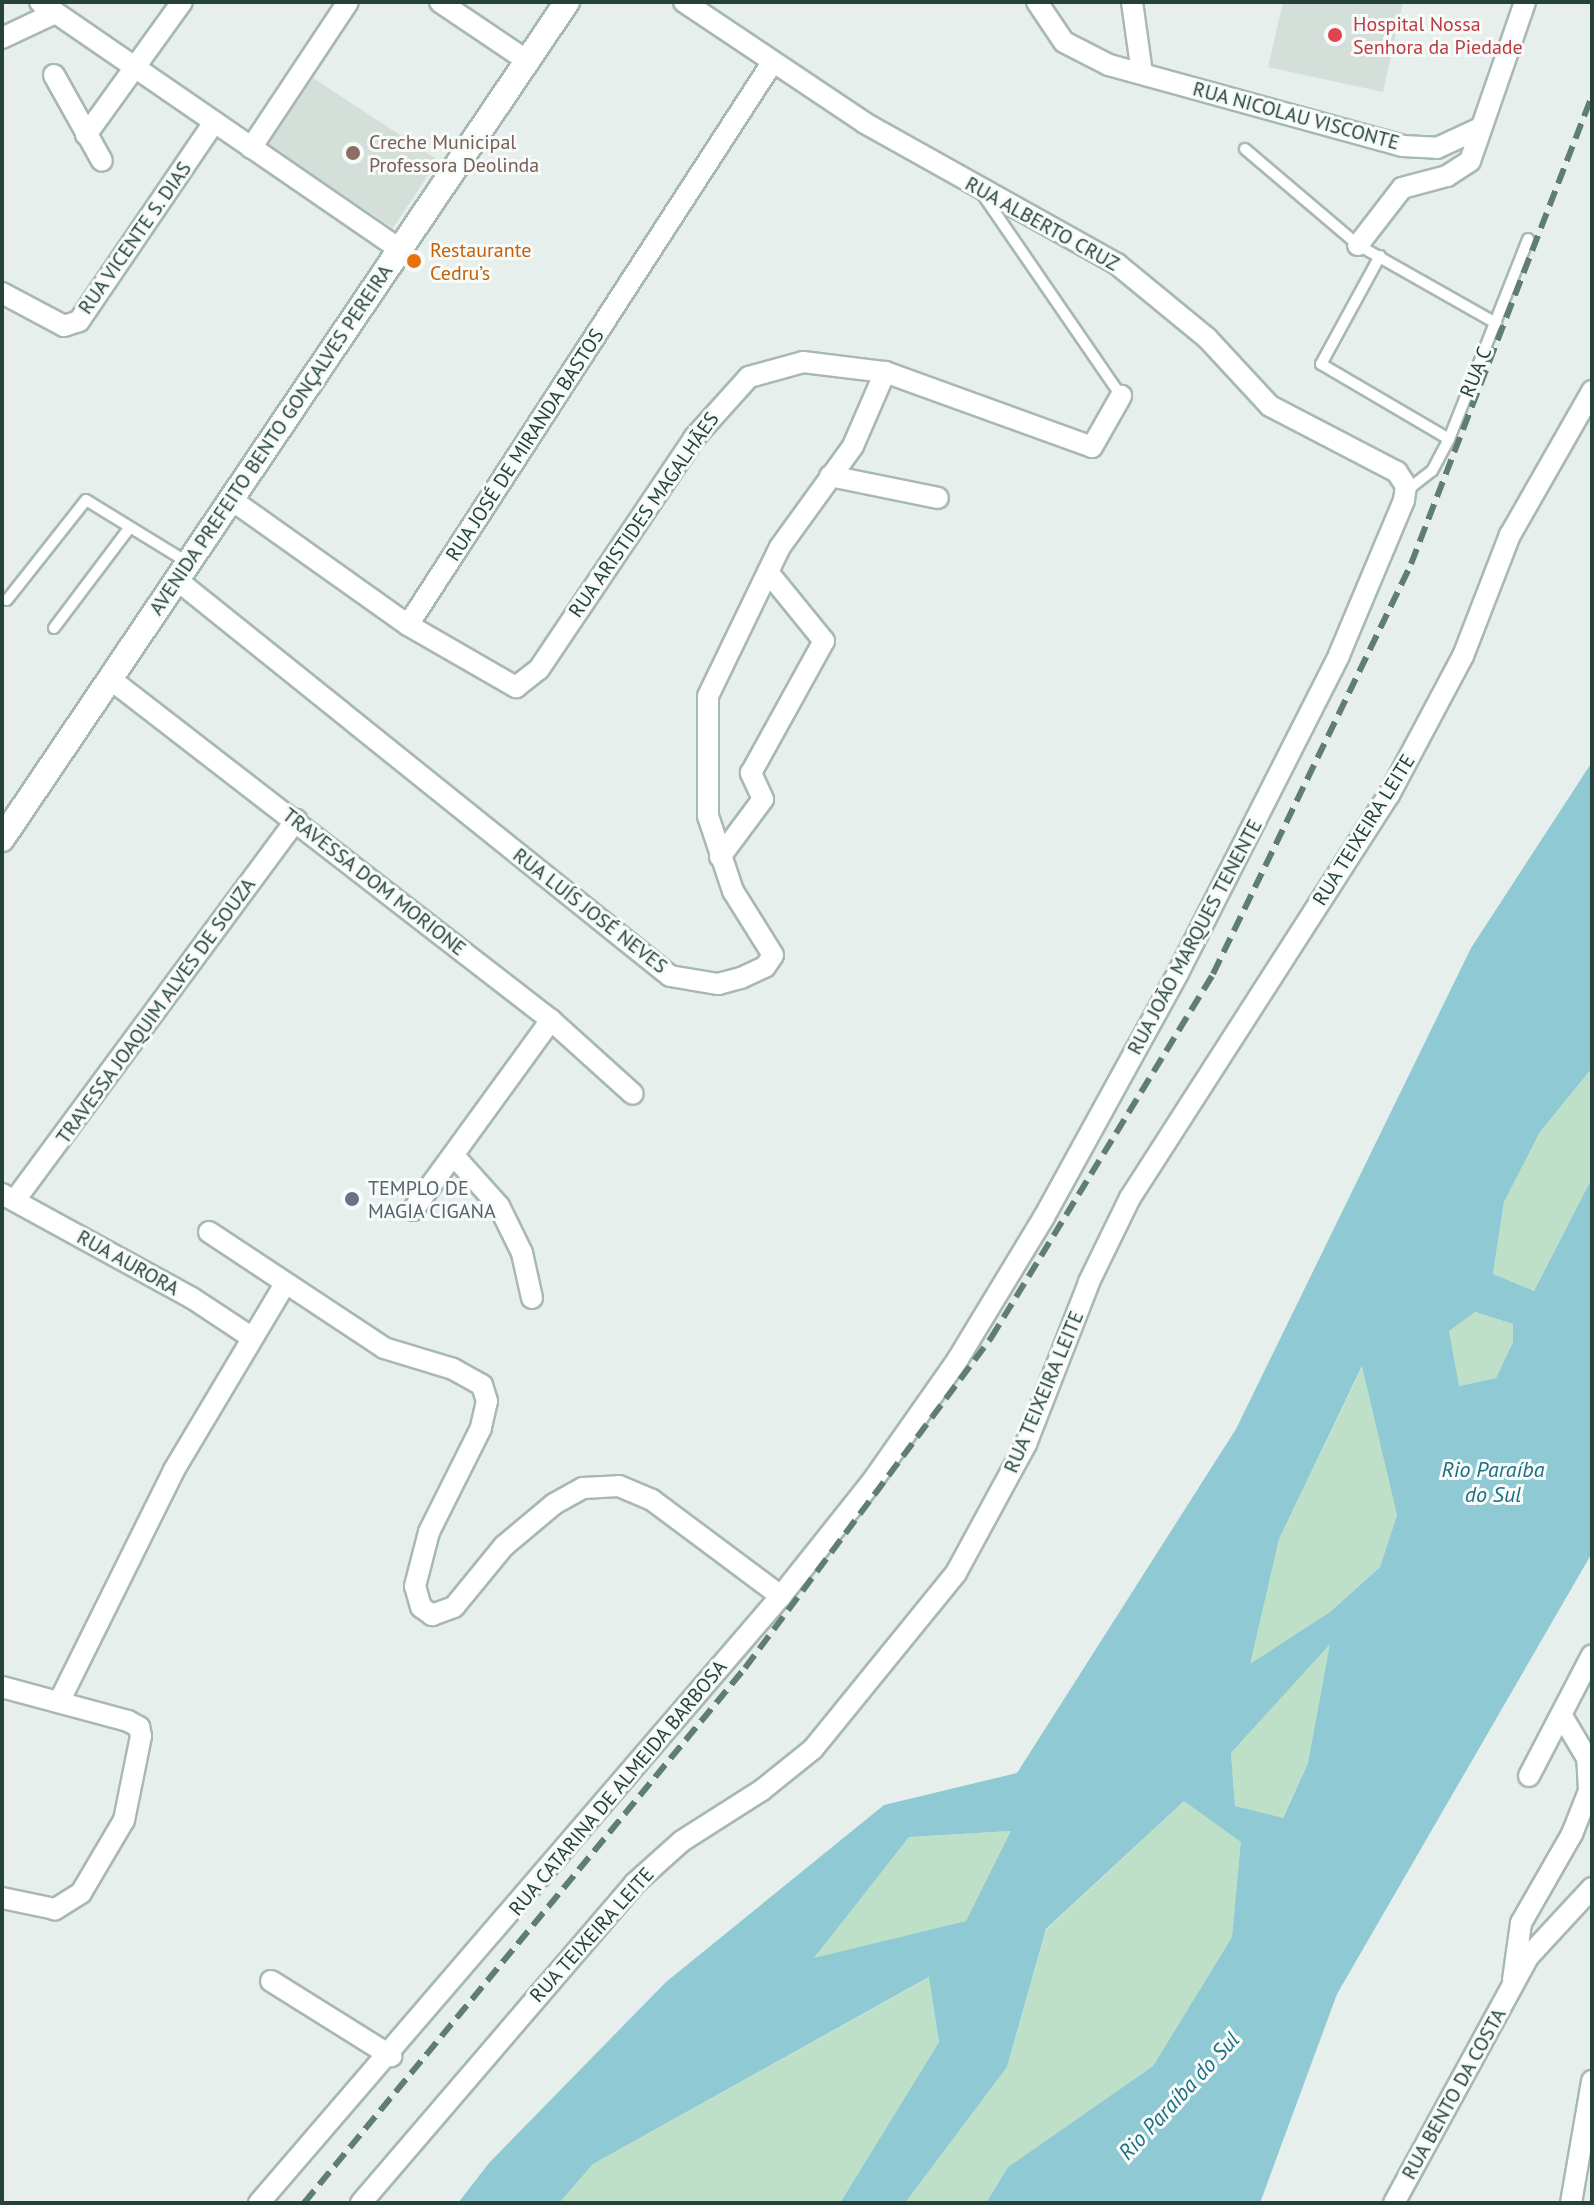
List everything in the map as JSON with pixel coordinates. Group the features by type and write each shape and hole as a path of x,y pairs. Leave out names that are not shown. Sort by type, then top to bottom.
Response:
{"street":[{"path":"86,135 182,2"},
{"path":"251,148 348,2"},
{"path":"440,2 526,60"},
{"name":"AVENIDA PREFEITO BENTO GONÇALVES PEREIRA","path":"2,839 567,2"},
{"name":"RUA ALBERTO CRUZ","path":"684,2 772,63 980,190 1117,264 1184,317 1270,406 1390,467 1402,478 1405,496"},
{"name":"RUA NICOLAU VISCONTE","path":"1037,2 1064,42 1109,65 1403,146 1437,148 1480,128"},
{"path":"1132,2 1142,73"},
{"path":"1358,245 1402,188 1465,166 1525,2"},
{"path":"2,38 46,8 399,249"},
{"name":"RUA JOSÉ DE MIRANDA BASTOS","path":"408,625 772,63"},
{"path":"54,75 102,161"},
{"name":"RUA VICENTE S. DIAS","path":"2,293 64,326 79,321 213,124"},
{"name":"RUA ARISTIDES MAGALHÃES","path":"408,625 506,686 524,685 731,392 749,377 789,363 832,362 885,372 1092,447 1121,396"},
{"name":"RUA LUÍS JOSÉ NEVES","path":"183,572 670,976 718,984 754,973 772,961 772,949 733,891 708,816 708,696 768,572 864,426 885,372"},
{"name":"RUA TEIXEIRA LEITE","path":"361,2203 634,1884 682,1841 762,1790 813,1749 956,1573 1026,1444 1089,1282 1130,1198 1389,795 1463,656 1510,535 1592,391"},
{"path":"830,476 938,498"},
{"name":"RUA JOÃO MARQUES TENENTE","path":"958,1359 1044,1217 1185,959 1339,655 1405,496"},
{"path":"232,500 408,625"},
{"path":"720,857 763,799 751,773 824,641 768,572"},
{"name":"TRAVESSA DOM MORIONE","path":"109,678 551,1020 633,1094"},
{"name":"TRAVESSA JOAQUIM ALVES DE SOUZA","path":"8,1197 296,820"},
{"path":"413,1210 455,1157 551,1020"},
{"path":"455,1157 499,1206 522,1253 532,1298"},
{"name":"RUA AURORA","path":"8,1197 251,1337"},
{"path":"209,1232 384,1348 453,1369 482,1385 487,1401 481,1428 429,1532 415,1586 421,1607 432,1615 454,1607 511,1538 554,1504 583,1488 619,1486 652,1500 781,1596"},
{"path":"59,1702 174,1470 285,1284"},
{"name":"RUA CATARINA DE ALMEIDA BARBOSA","path":"259,2203 391,2056 781,1596 871,1483 958,1359"},
{"path":"1529,1776 1592,1655"},
{"path":"2,1687 139,1727 129,1806 93,1878 73,1901 55,1909 2,1898"},
{"name":"RUA BENTO DA COSTA","path":"1513,1984 1521,1923 1572,1834 1589,1791 1582,1744 1562,1716"},
{"name":"RUA BENTO DA COSTA","path":"1394,2203 1513,1984 1541,1939 1592,1888"},
{"path":"271,1981 391,2056"},
{"path":"1571,2203 1592,2081"}],"lane":[{"path":"1245,149 1358,245 1496,323"},
{"path":"980,190 1121,396"},
{"name":"RUA C","path":"1405,496 1432,471 1449,439 1528,239"},
{"path":"1380,256 1321,364 1449,439"},
{"path":"7,600 81,501 92,501 130,527 183,572"},
{"path":"54,628 130,527"}],"shaded area":[{"name":"Hospital Nossa Senhora da Piedade","path":"1283,2 1403,2 1383,92 1268,67"},
{"name":"Creche Municipal Professora Deolinda","path":"313,78 438,160 393,228 268,145"}],"green space":[{"path":"1592,1068 1592,1178 1534,1291 1493,1275 1504,1202 1540,1132"},
{"path":"1474,1312 1513,1324 1513,1342 1496,1378 1458,1386 1449,1331"},
{"path":"1363,1365 1397,1515 1380,1567 1330,1612 1249,1665 1279,1539"},
{"path":"1331,1642 1308,1763 1282,1819 1235,1806 1231,1753"},
{"path":"1184,1801 1242,1841 1232,1937 1153,2066 1008,2167 986,2203 905,2203 1007,2067 1046,1930"},
{"path":"1012,1831 966,1921 813,1959 909,1837"},
{"path":"930,1977 939,2042 840,2203 559,2203 593,2164"}],"water":[{"name":"Rio Paraíba do Sul","path":"1592,762 1592,1068 1540,1132 1504,1202 1493,1274 1534,1291 1592,1178 1592,1553 1337,1994 1260,2203 986,2203 1008,2167 1153,2066 1232,1937 1241,1842 1184,1801 1046,1929 1007,2067 905,2203 840,2203 939,2042 929,1977 593,2164 559,2203 458,2203 489,2163 666,1982 884,1805 1017,1773 1236,1429 1471,948","holes":["1475,1312 1513,1324 1513,1342 1496,1378 1459,1386 1449,1331","1362,1366 1397,1515 1380,1567 1330,1612 1250,1664 1279,1539","1330,1644 1308,1763 1283,1818 1235,1806 1231,1753","1011,1831 966,1921 814,1958 909,1837"]}],"railway":[{"path":"304,2203 745,1668 991,1338 1213,974 1411,564 1592,96"}],"place":[{"name":"Hospital Nossa Senhora da Piedade","path":"1335,35"},
{"name":"Creche Municipal Professora Deolinda","path":"353,153"},
{"name":"Restaurante Cedru’s","path":"414,261"},
{"name":"TEMPLO DE MAGIA CIGANA","path":"352,1199"}]}
